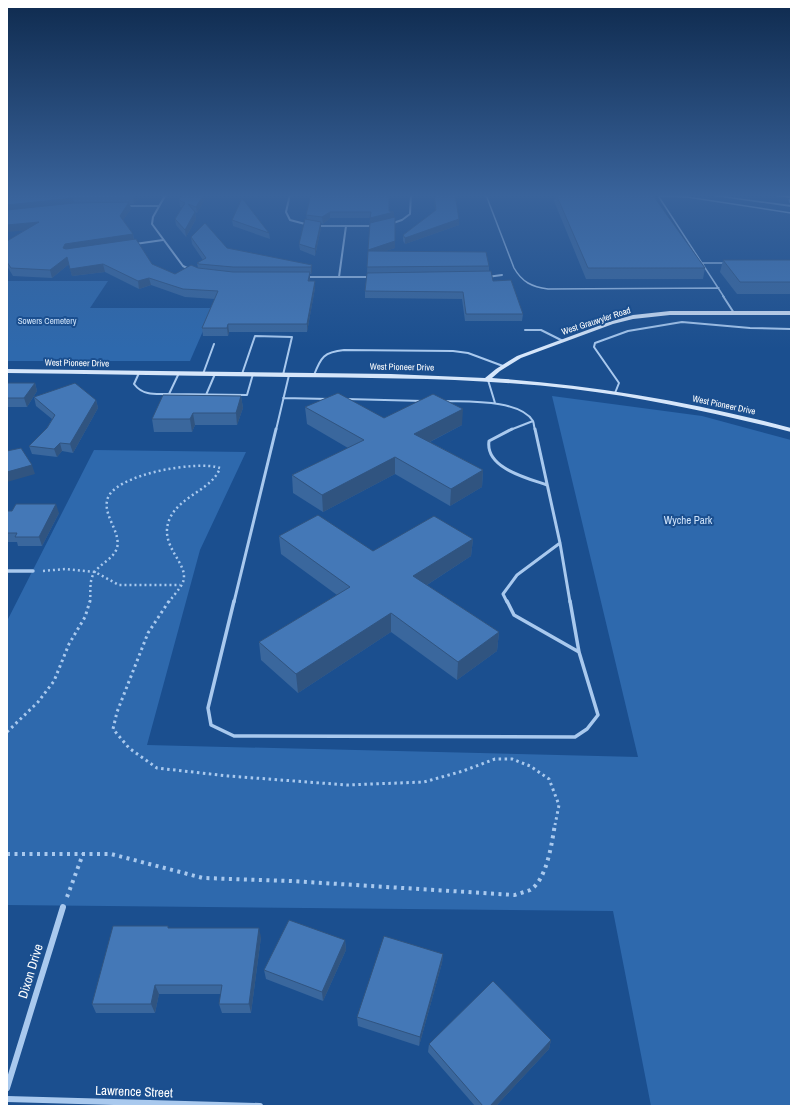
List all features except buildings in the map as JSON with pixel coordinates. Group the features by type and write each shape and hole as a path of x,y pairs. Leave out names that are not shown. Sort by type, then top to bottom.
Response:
{"main road":[{"name":"West Grauwyler Road","path":"487,379 503,366 519,357 611,323 633,317 657,314 687,318 734,313 791,313"},
{"name":"West Pioneer Drive","path":"7,371 487,379 557,385 615,394 715,411 791,430"}],"street":[{"path":"168,246 183,266 194,271"},
{"path":"339,277 343,246"},
{"path":"482,277 502,275"},
{"path":"301,277 370,277"},
{"path":"7,571 33,571"},
{"name":"Dixon Drive","path":"7,1088 63,907"},
{"name":"Lawrence Street","path":"7,1099 260,1106"}],"lane":[{"path":"506,246 516,273 529,285 537,288 719,288"},
{"path":"691,246 734,313"},
{"path":"702,263 732,263"},
{"path":"615,394 619,383 594,347 595,343 600,340 628,331 687,318 750,328 791,329"},
{"path":"526,330 541,330 563,341"},
{"path":"242,374 255,336 292,337 283,398 208,708 211,725 234,736 575,737 587,729 598,715 579,652 560,543 533,421 516,408 495,402 440,401"},
{"path":"203,374 214,344"},
{"path":"314,375 320,358 328,352 344,350 453,351 468,353 503,366"},
{"path":"139,373 134,384 136,389 147,394 206,395 247,395 254,374"},
{"path":"169,394 179,373"},
{"path":"206,395 215,374"},
{"path":"487,379 495,402"},
{"path":"283,398 330,399"},
{"path":"338,399 424,401"},
{"path":"533,421 507,431 489,441 488,448 490,455 497,462 514,472 547,486"},
{"path":"560,543 517,575 503,594 514,615 579,652"}],"path":[{"path":"33,571 65,569 94,572 119,585 180,585"},
{"path":"7,732 31,711 54,681 69,644"},
{"path":"63,907 83,854"}],"green space":[{"name":"Sowers Cemetery","path":"7,281 108,281 90,308 213,308 190,361 7,361"},
{"name":"Wyche Park","path":"552,396 702,416 791,440 791,1106 651,1106 613,911 7,905 7,621 94,450 246,452 200,550 147,745 638,757"}]}
